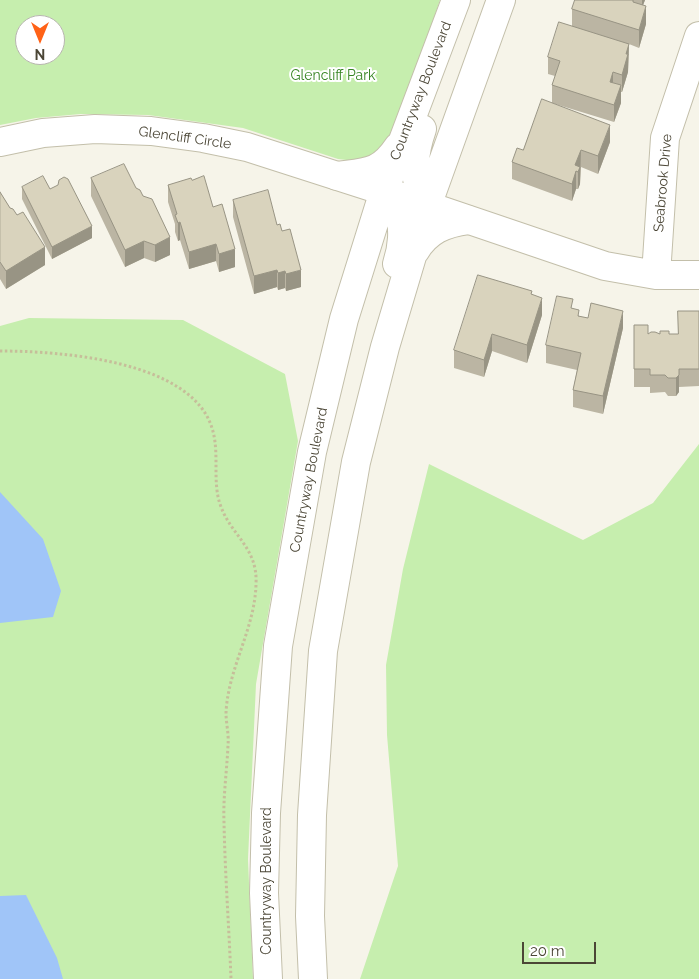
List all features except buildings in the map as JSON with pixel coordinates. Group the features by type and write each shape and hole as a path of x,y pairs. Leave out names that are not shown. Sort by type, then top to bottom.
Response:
{"street":[{"name":"Countryway Boulevard","path":"268,979 264,894 266,813 278,646 312,452 344,319 368,241 391,202 403,140 456,0"},
{"path":"422,195 414,158 416,147 441,68 468,0"},
{"path":"313,979 310,916 312,815 323,651 356,462 385,347 412,254 422,195 444,159 501,0"},
{"name":"Seabrook Drive","path":"656,275 665,138 699,36"},
{"name":"Glencliff Circle","path":"0,142 43,133 95,129 151,130 203,138 247,147 337,176 391,202 422,195 468,220 604,266 656,275 699,275"},
{"path":"337,176 362,174 378,169 390,158 403,140"},
{"name":"Glencliff Circle","path":"444,159 442,175 444,194 453,210 468,220"},
{"name":"Glencliff Circle","path":"337,176 352,185 363,198 370,219 368,241"},
{"path":"356,462 354,434 367,363 400,254 402,237 391,202"},
{"path":"412,254 430,233 449,223 468,220"}],"path":[{"path":"0,351 32,351 63,354 100,359 128,366 176,386 192,398 204,411 212,428 215,445 216,491 224,515 250,552 257,581 255,602 249,627 228,689 226,715 228,742 224,820 231,979"}],"green space":[{"name":"Glencliff Park","path":"0,0 440,0 394,135 388,144 368,158 355,161 338,159 243,128 148,115 81,114 36,118 0,125"},
{"path":"29,318 183,320 285,374 298,441 256,684 248,859 253,979 0,979 0,326"},
{"path":"699,444 699,979 360,979 398,866 387,735 386,665 403,569 429,464 583,540 653,503"}],"water":[{"path":"0,492 43,539 61,591 53,617 0,623"},
{"path":"26,895 57,958 63,979 0,979 0,896"}]}
